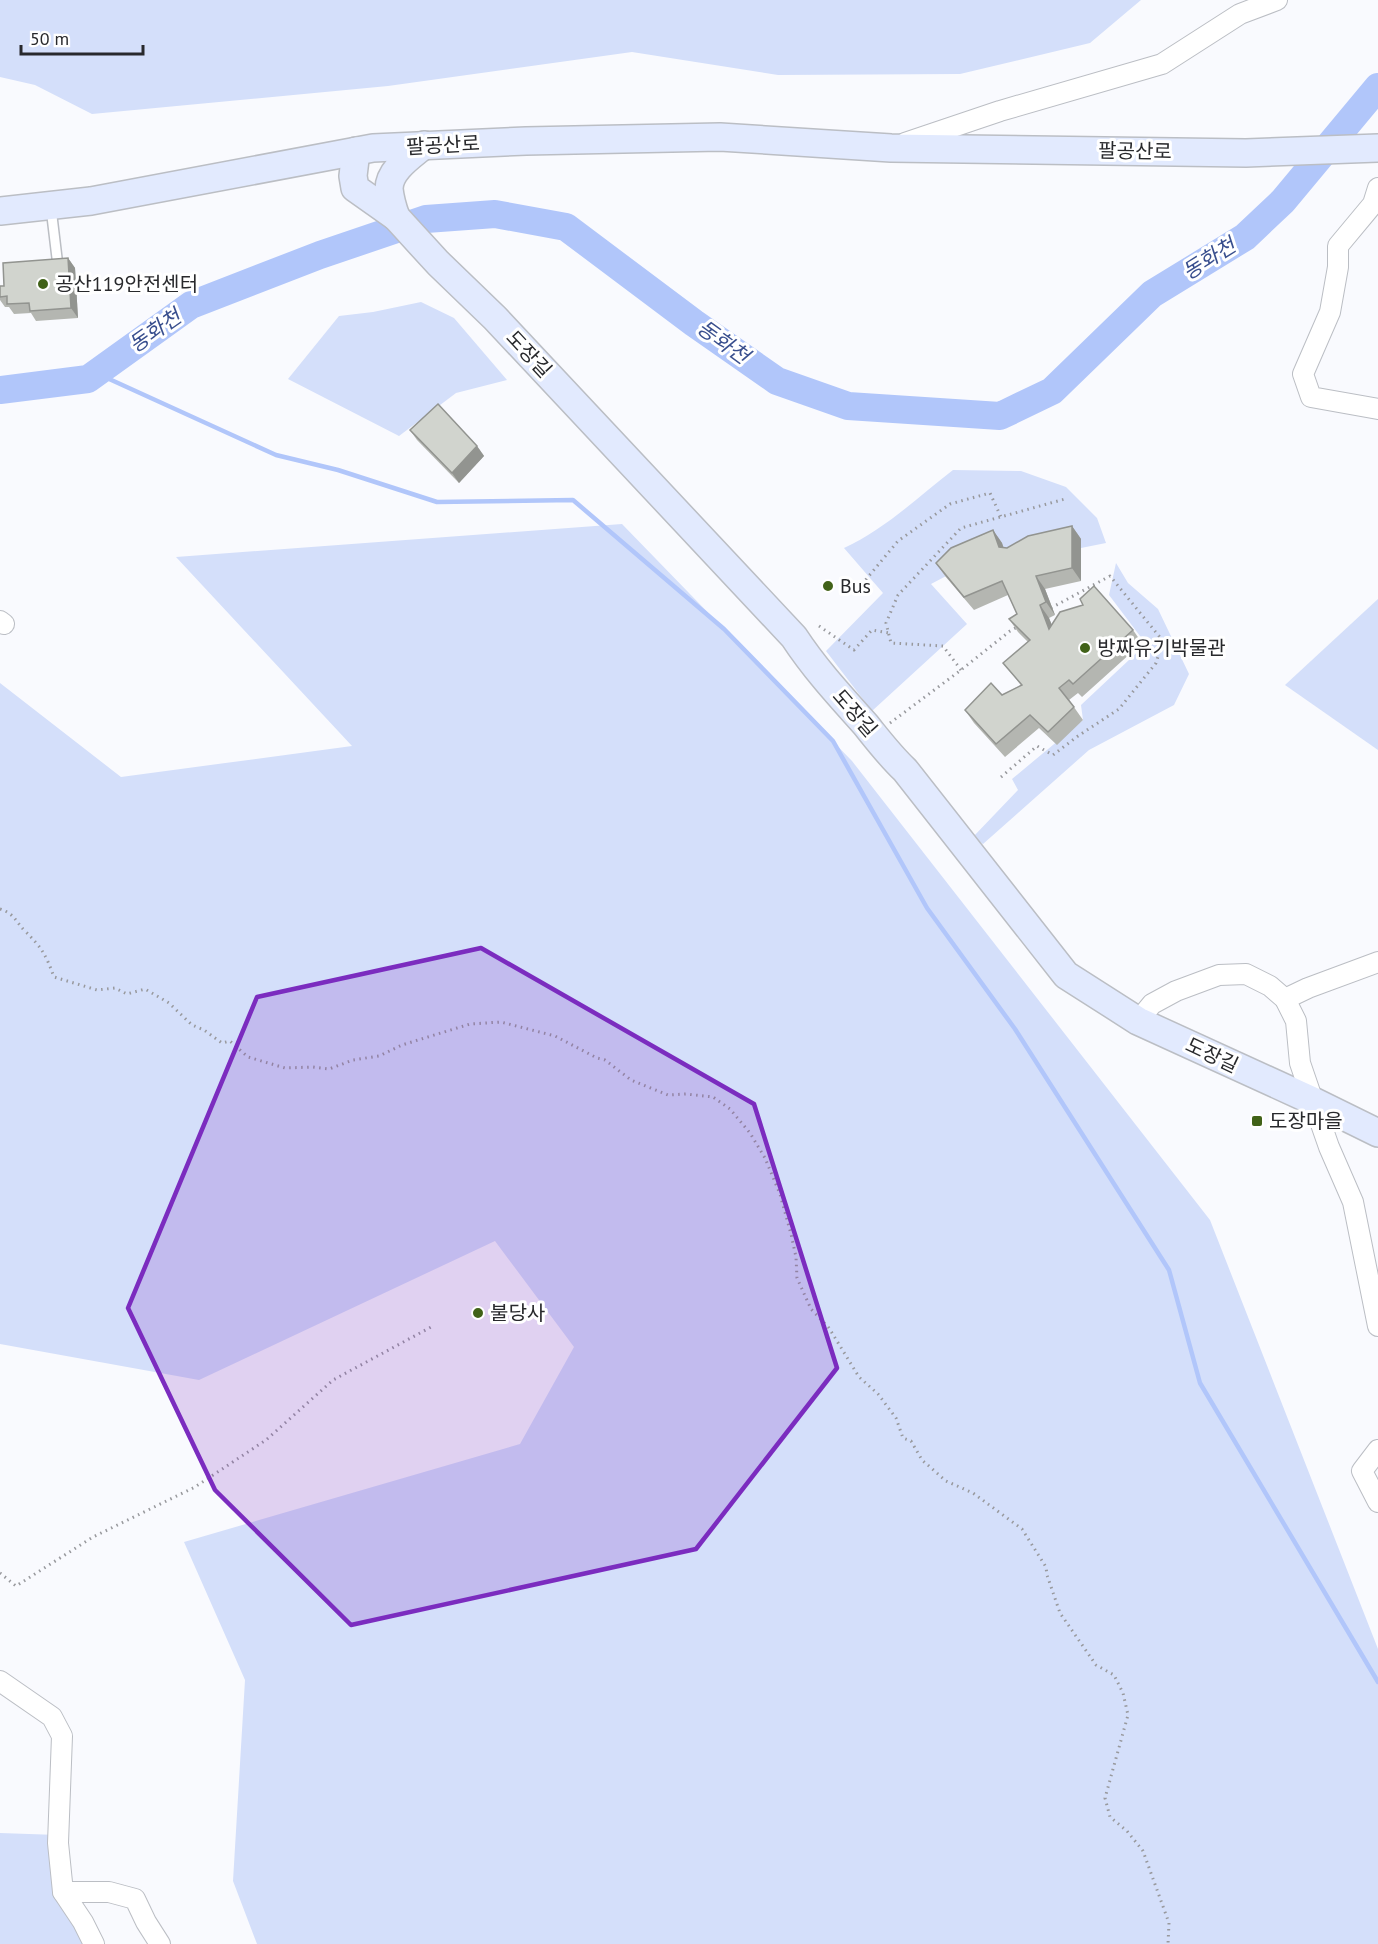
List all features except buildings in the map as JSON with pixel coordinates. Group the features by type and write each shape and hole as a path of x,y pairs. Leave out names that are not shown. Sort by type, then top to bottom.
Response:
{"street":[{"name":"팔공산로","path":"891,148 1000,111 1162,64 1240,14 1277,0"},
{"name":"팔공산로","path":"0,211 91,201 356,151 526,141 720,137 891,148 1276,152 1378,148"},
{"path":"356,151 352,177 371,190 394,175 405,161 424,146"},
{"name":"도장길","path":"282,164 310,167 371,190 438,263 495,318 786,629 812,664 888,754 905,770 1066,975 1138,1021 1378,1133"},
{"path":"1378,188 1373,204 1338,246 1338,267 1330,312 1303,374 1311,397 1378,409"},
{"path":"1285,999 1308,987 1378,962"},
{"path":"1138,1021 1152,1004 1168,995 1219,975 1246,974 1270,986 1285,999 1296,1021 1300,1063 1329,1148 1353,1202 1378,1326"},
{"path":"1378,1450 1362,1471 1378,1502"},
{"path":"0,1681 52,1717 62,1736 58,1843 63,1892 83,1922 94,1944"},
{"path":"63,1892 109,1892 135,1899 159,1944"}],"lane":[{"path":"51,205 57,258"}],"path":[{"path":"858,589 898,541 950,504 990,493 1001,517"},
{"path":"961,670 943,646 891,643 886,622 898,595 961,528 1065,499"},
{"path":"1001,777 1037,746 1053,755 1119,709 1156,663 1163,641 1110,576 1050,609"},
{"path":"874,735 1020,625"},
{"path":"819,626 854,650 872,630 889,633"},
{"path":"0,909 10,912 25,931 35,939 48,959 54,977 97,990 115,988 127,994 145,989 169,1003 192,1025 204,1030 222,1043 230,1041 248,1057 285,1068 329,1069 353,1060 379,1056 402,1045 470,1024 501,1022 555,1036 605,1060 631,1080 668,1095 713,1097 730,1109 750,1132 765,1158 776,1185 791,1234 796,1257 797,1278 811,1309 829,1328 859,1377 878,1395 896,1418 903,1438 911,1441 922,1460 946,1480 973,1493 1022,1529 1046,1567 1060,1613 1096,1665 1114,1675 1123,1692 1128,1715 1105,1798 1110,1817 1143,1851 1169,1923 1168,1944"},
{"path":"0,1574 16,1586 93,1537 195,1486 266,1440 333,1380 433,1326"}],"highlighted area":[{"path":"481,948 754,1104 837,1368 696,1549 351,1625 215,1490 128,1308 257,997"}],"shaded area":[{"path":"0,0 1141,0 1090,43 960,74 778,75 632,52 388,86 92,114 35,85 0,77"},
{"path":"421,302 454,318 507,380 456,393 399,436 288,379 339,316"},
{"path":"953,470 1021,471 1066,487 1097,518 1106,543 1061,552 967,565 931,584 967,624 872,711 826,651 883,593 844,548 887,523"},
{"path":"622,524 852,761 1210,1220 1378,1649 1378,1944 257,1944 233,1881 245,1680 184,1542 520,1444 574,1347 495,1241 199,1380 0,1344 0,683 121,777 352,746 176,557"},
{"path":"1116,563 1128,583 1158,609 1189,674 1174,705 1089,750 983,844 973,837 1018,790 1012,779 1083,720 1081,705 1146,644 1109,595"},
{"path":"1378,599 1378,750 1285,685"},
{"path":"0,1833 58,1835 89,1944 0,1944"}],"waterway":[{"name":"동화천","path":"0,390 88,379 191,305 320,255 426,219 495,214 566,227 694,323 777,381 848,406 1000,416 1052,391 1152,294 1245,237 1283,201 1378,87"},
{"path":"96,373 276,455 338,470 437,502 573,500 724,629 833,741 927,908 1015,1029 1169,1270 1200,1383 1378,1682"}],"place":[{"name":"공산119안전센터","path":"43,284"},
{"name":"Bus","path":"828,586"},
{"name":"방짜유기박물관","path":"1085,648"},
{"name":"도장마을","path":"1257,1121"},
{"name":"불당사","path":"478,1313"}]}
